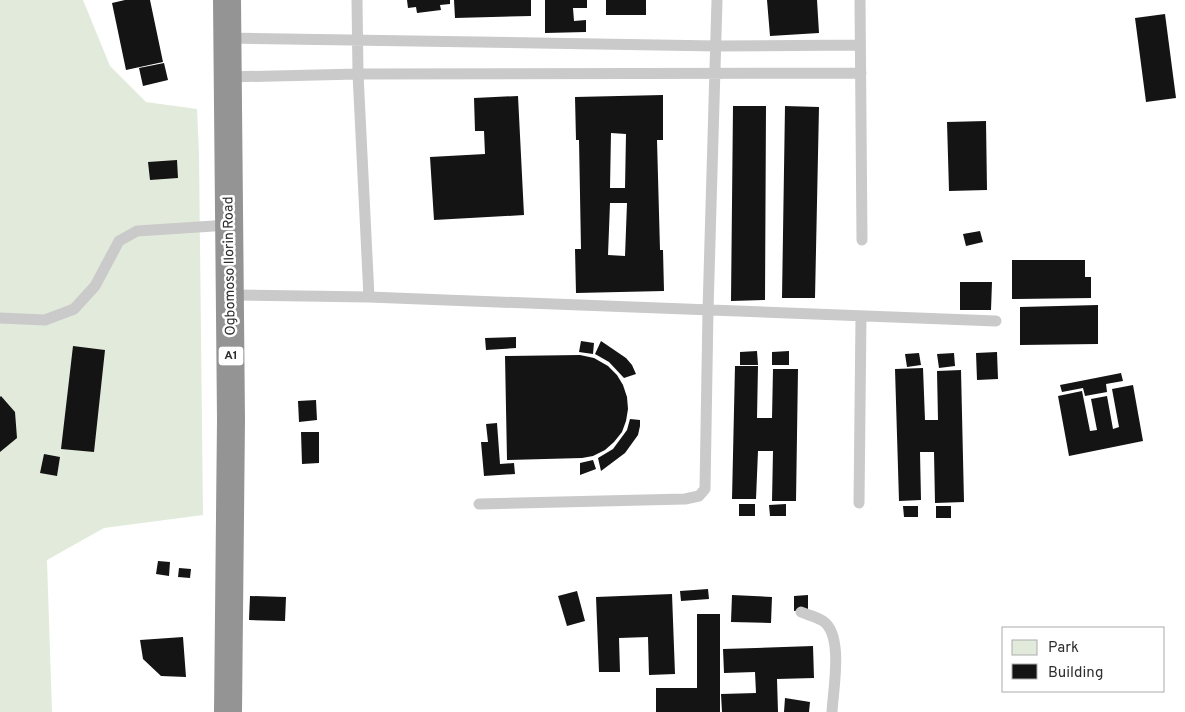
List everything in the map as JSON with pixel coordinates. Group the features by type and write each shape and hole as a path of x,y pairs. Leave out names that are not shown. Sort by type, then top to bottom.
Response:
{"highway":[{"name":"Ogbomoso Ilorin Road","path":"227,0 231,429 228,712"}],"lane":[{"path":"357,0 358,74 369,297"},
{"path":"479,504 686,499 698,496 705,489 708,310 718,0"},
{"path":"860,0 862,240"},
{"path":"227,38 717,46 860,45"},
{"path":"228,77 358,74 861,73"},
{"path":"0,318 45,320 74,309 94,286 118,241 136,231 229,225"},
{"path":"230,295 369,297 996,321"},
{"path":"859,503 861,316"},
{"path":"801,612 824,622 832,632 836,646 832,712"}],"green space":[{"path":"0,0 83,0 110,66 146,102 197,109 203,515 104,528 47,560 52,712 0,712"}],"building":[{"path":"125,0 150,0 163,62 126,70 112,3"},
{"path":"407,0 450,0 450,4 440,5 441,10 417,13 416,7 408,8"},
{"path":"454,0 531,0 531,16 455,18"},
{"path":"545,0 587,0 587,8 573,8 574,21 586,20 586,32 545,33"},
{"path":"606,0 646,0 646,15 606,15"},
{"path":"767,0 817,0 819,33 770,36"},
{"path":"1165,14 1176,98 1146,102 1135,18"},
{"path":"164,63 168,80 143,86 139,68"},
{"path":"663,95 663,140 657,140 660,250 663,250 664,291 576,293 575,249 581,249 579,140 576,140 575,97","holes":["611,133 626,134 625,188 610,188","610,203 627,203 625,256 608,255"]},
{"path":"518,96 524,215 434,220 430,157 485,154 484,131 475,131 474,98"},
{"path":"733,106 766,106 765,300 731,301"},
{"path":"785,106 819,107 815,298 782,298"},
{"path":"986,121 987,190 949,191 947,122"},
{"path":"177,160 178,178 150,180 148,162"},
{"path":"980,231 983,242 966,246 963,234"},
{"path":"1012,260 1085,260 1085,277 1091,277 1091,298 1012,299"},
{"path":"960,282 992,282 991,310 960,310"},
{"path":"1098,305 1098,344 1020,345 1020,307"},
{"path":"516,337 516,348 486,350 485,338"},
{"path":"581,341 594,343 593,354 579,352"},
{"path":"601,341 626,358 636,374 624,378 609,362 595,354"},
{"path":"73,346 105,350 94,452 61,449"},
{"path":"757,351 758,365 740,365 740,352"},
{"path":"789,351 789,365 772,365 772,352"},
{"path":"997,352 998,379 977,380 976,353"},
{"path":"919,353 921,365 907,367 905,354"},
{"path":"954,353 955,366 939,368 937,354"},
{"path":"580,355 594,358 608,366 623,385 628,409 622,432 605,450 593,456 507,460 505,356"},
{"path":"735,366 758,366 757,418 772,418 773,369 798,369 796,501 772,501 773,451 758,451 756,499 732,499"},
{"path":"923,368 925,420 938,420 937,371 961,370 964,502 935,503 934,452 920,452 921,500 899,501 895,369"},
{"path":"1121,373 1123,381 1106,384 1107,392 1085,396 1083,388 1062,392 1060,385"},
{"path":"1133,385 1143,441 1069,456 1058,396 1082,391 1090,431 1097,430 1091,399 1107,396 1113,429 1119,427 1112,389"},
{"path":"0,397 15,412 17,438 0,452"},
{"path":"316,400 317,420 299,422 298,401"},
{"path":"630,419 640,420 638,435 625,453 601,471 598,458 613,449 627,430"},
{"path":"497,423 500,464 514,463 515,474 484,476 481,442 488,442 486,424"},
{"path":"301,432 319,432 319,463 302,464"},
{"path":"44,454 60,457 57,476 40,473"},
{"path":"593,460 596,469 580,475 580,463"},
{"path":"739,504 755,504 755,516 739,516"},
{"path":"786,504 786,516 770,516 769,505"},
{"path":"903,506 918,506 918,517 904,517"},
{"path":"936,506 951,506 951,518 936,518"},
{"path":"158,561 170,562 169,576 156,574"},
{"path":"179,568 191,569 190,578 178,577"},
{"path":"708,589 709,599 681,601 680,591"},
{"path":"577,591 585,621 567,626 558,596"},
{"path":"672,594 675,674 649,675 648,637 619,638 620,672 599,672 596,597"},
{"path":"732,595 772,597 771,623 731,622"},
{"path":"808,595 808,610 794,611 794,596"},
{"path":"250,596 286,597 285,621 249,620"},
{"path":"697,614 720,614 720,712 656,712 656,688 697,688"},
{"path":"183,637 186,677 161,676 143,659 140,640"},
{"path":"813,646 814,678 777,679 778,712 722,712 721,694 756,693 755,672 724,673 723,649"},
{"path":"785,698 810,702 809,712 784,712"}]}
